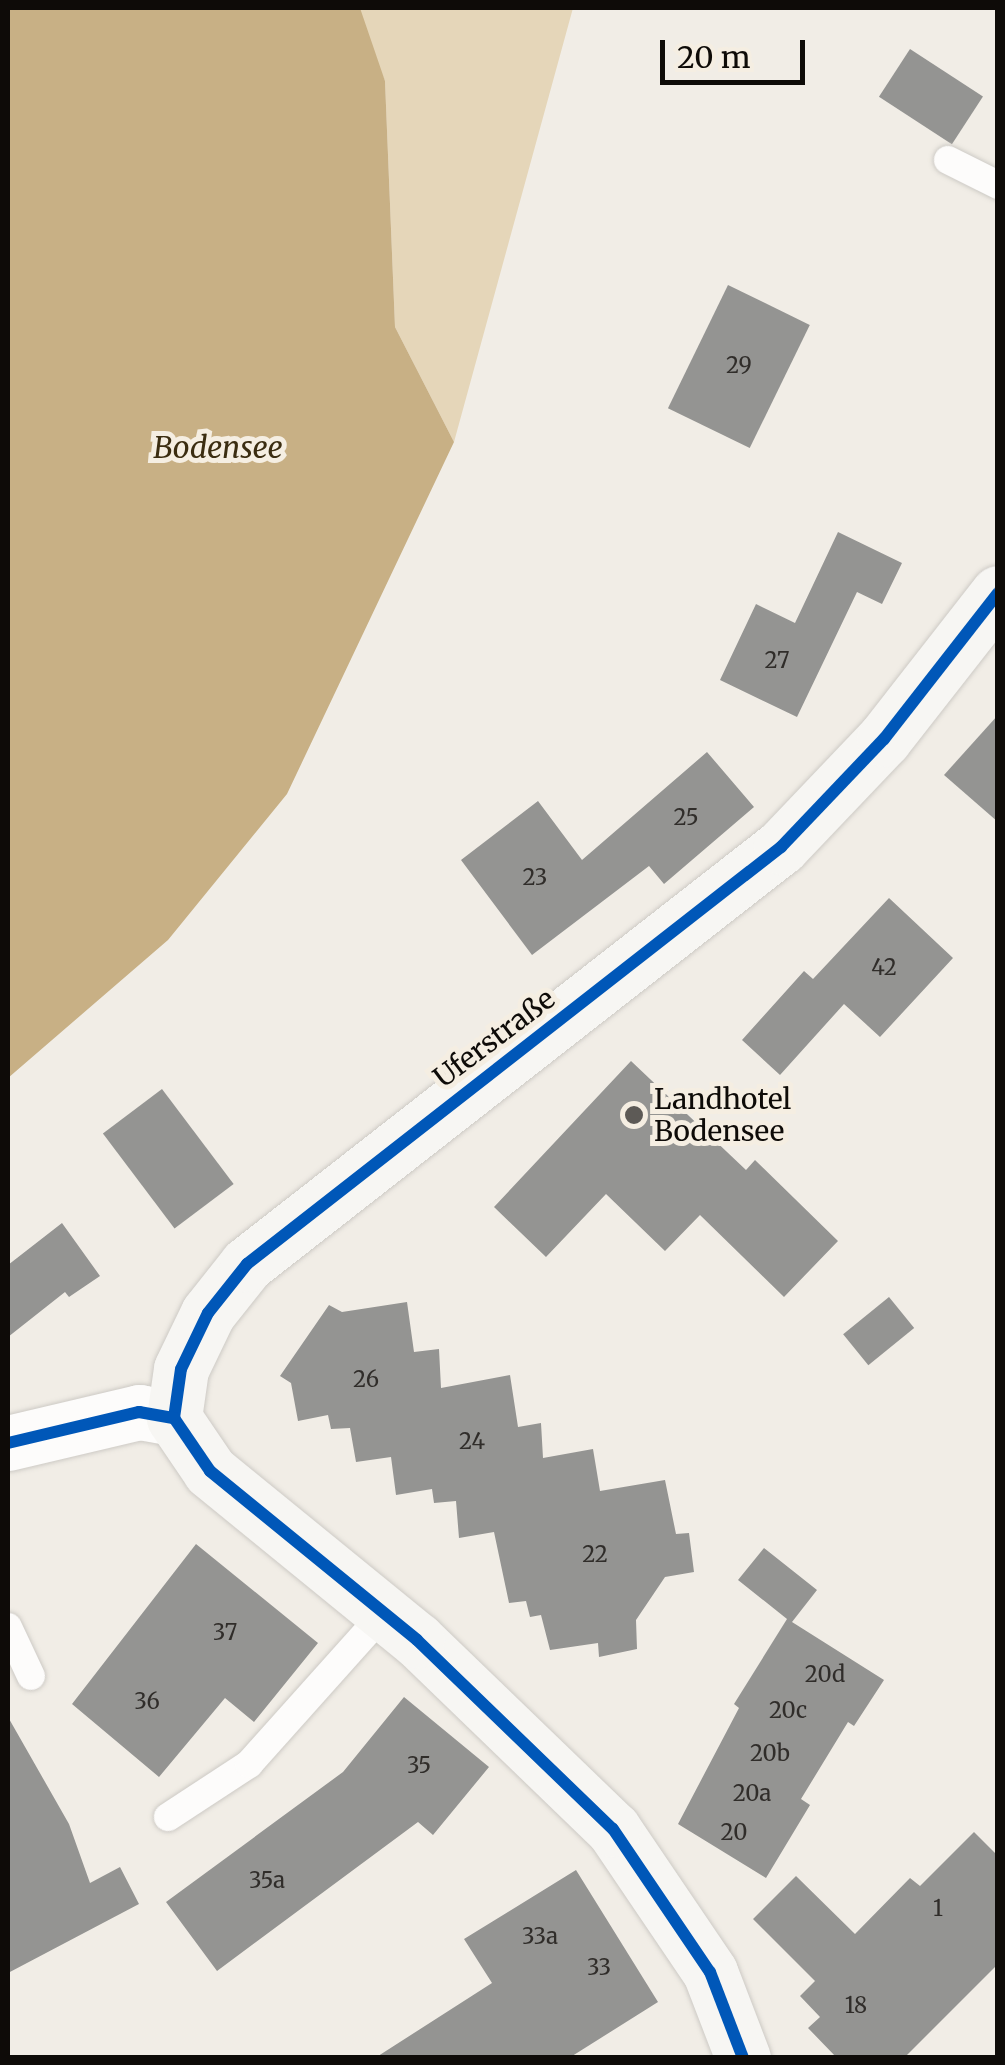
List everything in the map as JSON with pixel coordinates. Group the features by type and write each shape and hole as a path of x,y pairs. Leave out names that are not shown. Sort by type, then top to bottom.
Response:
{"main road":[{"name":"Uferstraße","path":"174,1418 181,1369 208,1313 248,1264 781,847 884,739 998,593"},
{"path":"174,1418 210,1472 384,1613 613,1829 710,1972 743,2058"}],"street":[{"path":"8,1443 139,1412 174,1418"}],"lane":[{"path":"948,160 998,186"},
{"path":"168,1817 249,1764 384,1613"},
{"path":"8,1628 31,1676"}],"shaded area":[{"path":"352,8 573,8 454,442 395,327 385,81"}],"water":[{"name":"Bodensee","path":"8,8 360,8 385,81 395,327 454,442 287,794 168,940 8,1078"}],"building":[{"path":"910,49 983,96 952,144 879,97"},
{"path":"728,285 810,325 750,448 668,408"},
{"path":"838,532 902,563 882,604 857,592 797,717 720,680 756,604 795,623"},
{"path":"998,715 998,822 944,775"},
{"path":"707,752 754,807 664,884 649,866 532,955 461,860 538,801 582,860"},
{"path":"889,898 953,958 880,1037 844,1004 780,1075 742,1040 804,971 813,979"},
{"name":"Landhotel Bodensee","path":"631,1061 746,1170 755,1160 838,1241 784,1297 700,1215 665,1251 606,1194 546,1257 494,1207"},
{"path":"162,1089 234,1184 175,1229 103,1134"},
{"path":"62,1223 100,1276 69,1297 65,1292 8,1337 8,1265"},
{"path":"889,1297 914,1328 868,1365 843,1334"},
{"path":"407,1302 414,1352 439,1349 441,1388 510,1375 518,1427 541,1423 543,1458 593,1449 600,1491 665,1480 676,1534 689,1533 694,1572 665,1577 636,1620 637,1649 599,1657 598,1643 550,1650 541,1615 530,1617 526,1601 509,1603 494,1532 459,1538 456,1501 434,1503 432,1489 396,1495 391,1457 356,1462 350,1428 331,1429 328,1415 298,1421 291,1383 280,1376 329,1305 342,1312"},
{"path":"196,1544 318,1643 254,1722 225,1698 159,1777 72,1704"},
{"path":"764,1548 817,1590 792,1622 884,1680 854,1726 848,1722 801,1799 810,1805 766,1878 678,1824 739,1708 734,1704 787,1619 738,1580"},
{"path":"404,1697 489,1767 433,1835 418,1822 217,1971 166,1902 343,1772"},
{"path":"8,1717 69,1824 90,1883 120,1867 139,1904 8,1973"},
{"path":"974,1832 998,1856 998,1964 904,2058 837,2058 808,2028 820,2017 800,1996 815,1981 753,1919 796,1876 855,1934 910,1878 920,1886"},
{"path":"576,1870 658,2002 569,2058 375,2058 492,1983 464,1939"}],"cycle path":[{"path":"174,1418 181,1369 208,1313 247,1264 781,847 884,739 998,593"},
{"path":"8,1443 139,1412 174,1418"},
{"path":"174,1418 210,1471 417,1640 613,1829 710,1972 743,2058"}],"place":[{"name":"Landhotel Bodensee","path":"634,1115"}]}
